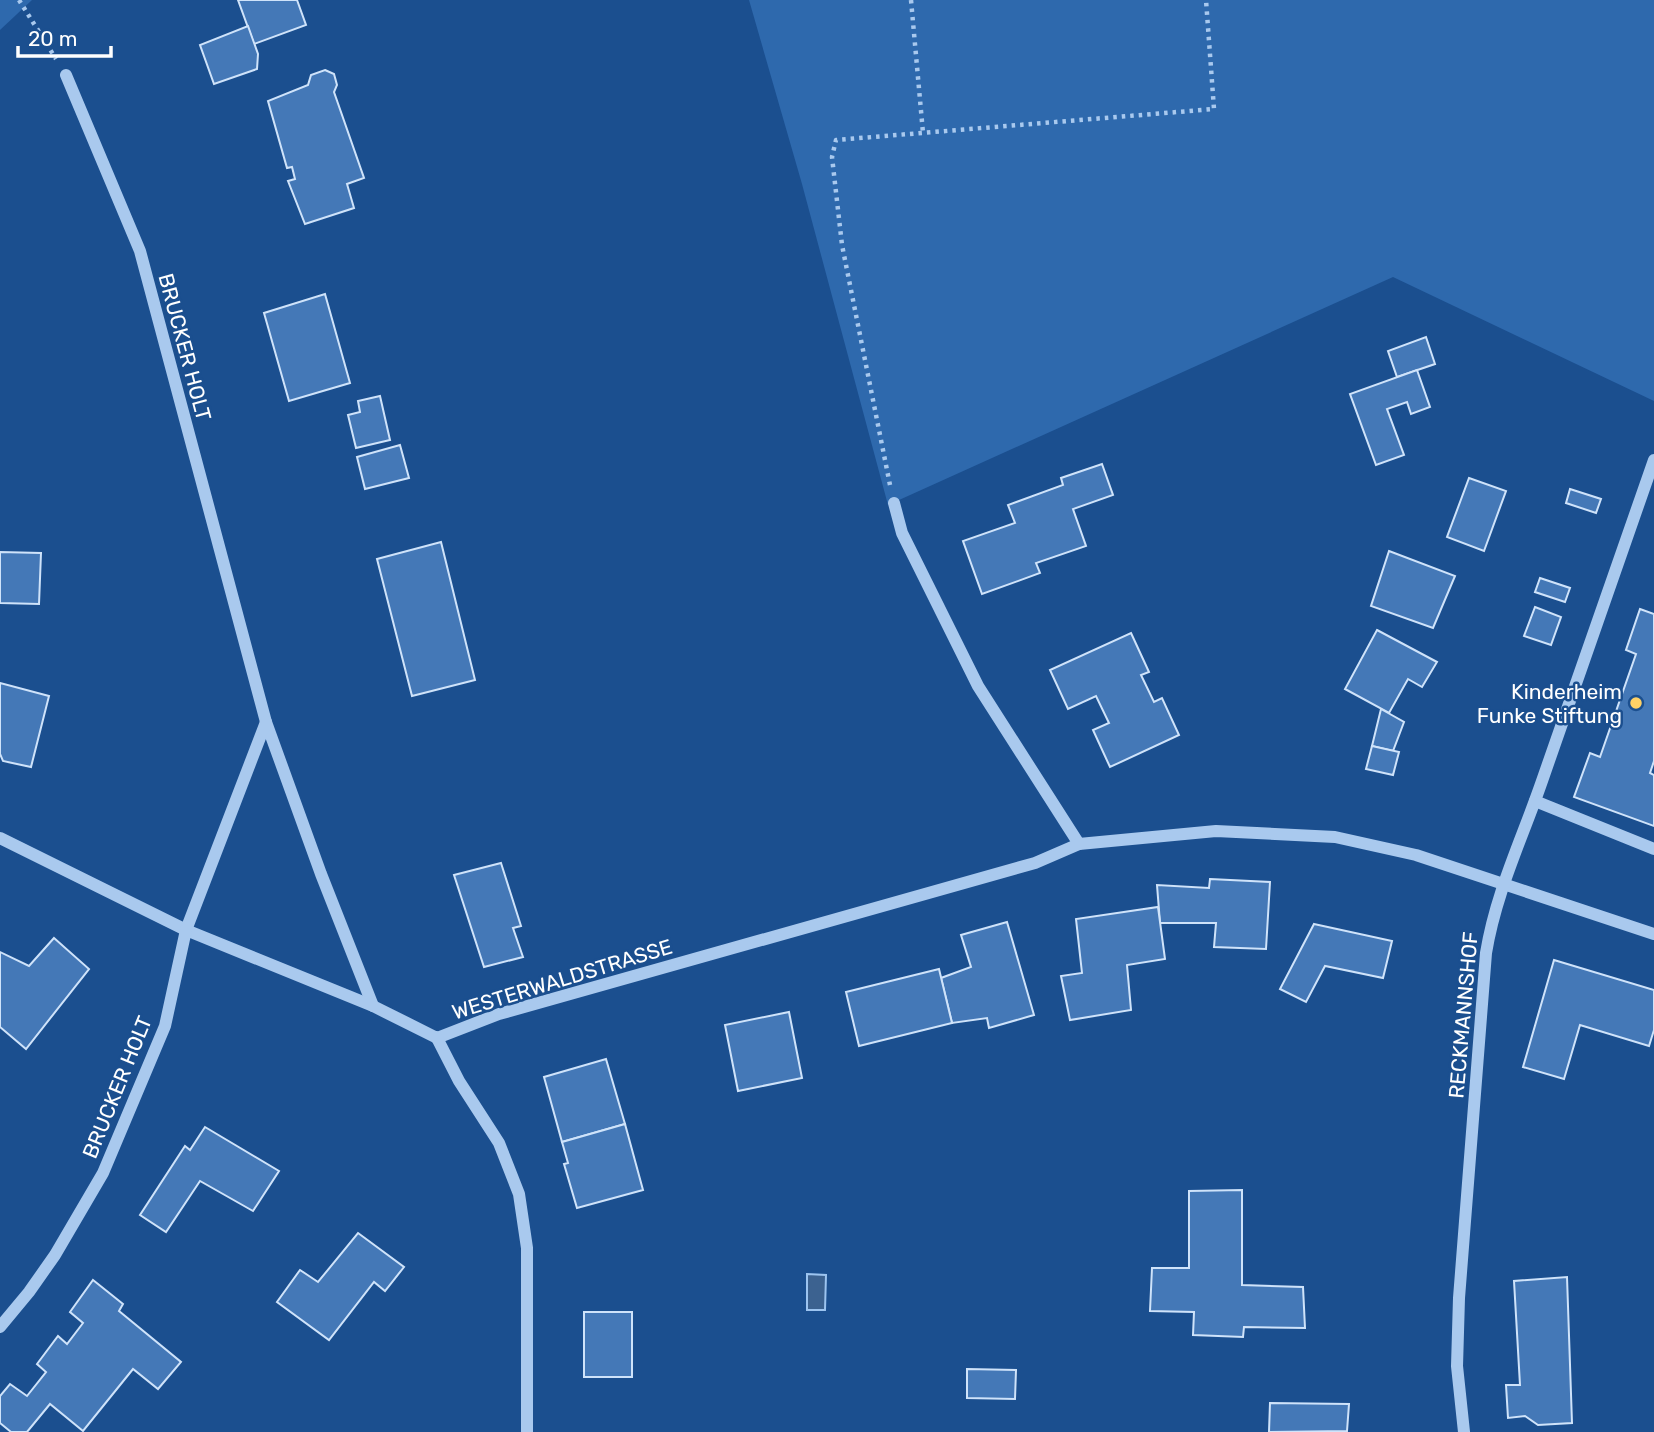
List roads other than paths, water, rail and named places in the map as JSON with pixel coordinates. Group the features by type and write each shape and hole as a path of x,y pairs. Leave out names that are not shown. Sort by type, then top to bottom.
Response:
{"street":[{"name":"BRUCKER HOLT","path":"66,75 140,250 266,722 321,874 373,1006"},
{"name":"RECKMANNSHOF","path":"1464,1432 1457,1366 1459,1298 1486,953 1492,918 1654,460"},
{"path":"894,503 902,533 978,686 1079,844"},
{"name":"BRUCKER HOLT","path":"0,1327 55,1255 103,1174 165,1026 186,930 266,722"},
{"path":"1535,801 1654,849"},
{"name":"WESTERWALDSTRASSE","path":"0,838 186,930 373,1006 437,1038 499,1014 1035,863 1079,844 1216,831 1335,836 1416,855 1654,934"},
{"path":"437,1038 459,1081 499,1143 519,1194 527,1248 527,1432"}],"place":[{"name":"Kinderheim Funke Stiftung","path":"1636,703"}]}
